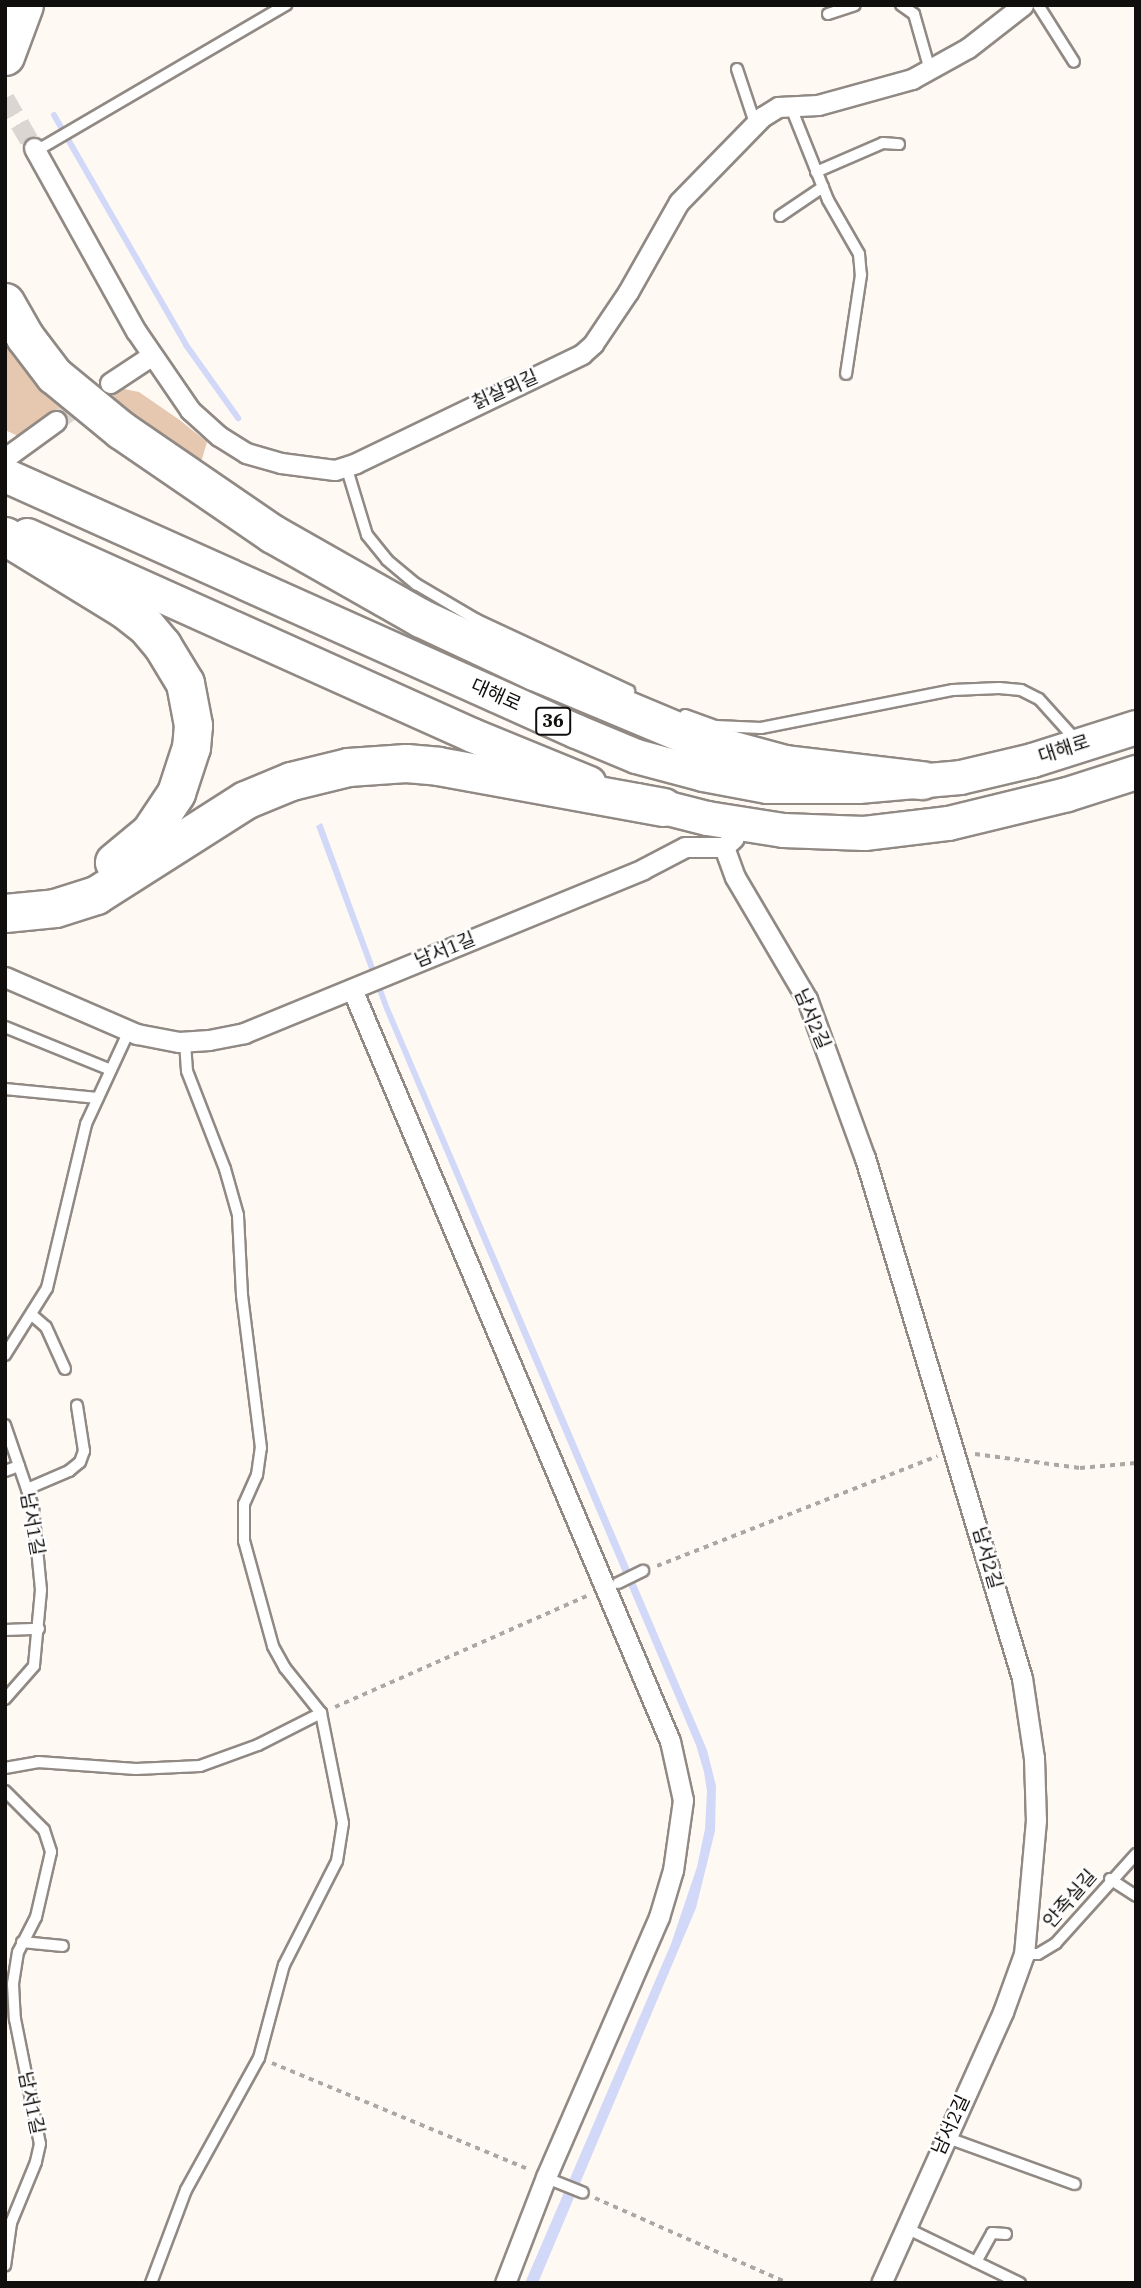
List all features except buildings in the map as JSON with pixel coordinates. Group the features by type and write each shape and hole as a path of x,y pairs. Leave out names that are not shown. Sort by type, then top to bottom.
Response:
{"highway":[{"path":"5,56 24,5"},
{"path":"5,302 25,337 54,375 112,423 273,534 421,618 534,671 704,742 785,764 922,780"},
{"name":"대해로","path":"5,475 636,756 703,775 767,786 858,786 960,777 1079,745 1136,726"},
{"name":"36","path":"5,525 484,740 557,771 663,807 783,830 864,833 948,823 1067,794 1136,772"},
{"path":"5,536 124,608 146,626 162,645 185,683 192,725 191,747 177,793 150,832 134,847 93,874 70,883 29,893 5,893"},
{"path":"5,913 55,908 96,895 245,800 291,781 348,768 396,763 438,765 663,807"}],"street":[{"name":"칡살뫼길","path":"35,150 151,356 190,410 219,436 246,453 314,469 346,466 582,354 593,344 628,292 679,202 755,123 778,107 790,104 818,106 912,79 968,48 1023,5"},
{"path":"110,383 151,356"},
{"path":"5,458 55,421"},
{"path":"724,847 748,824"},
{"name":"남서1길","path":"5,977 130,1031 156,1039 185,1041 244,1033 643,869 685,847 724,847"},
{"name":"남서2길","path":"724,847 735,877 807,999 865,1158 1022,1678 1034,1758 1036,1820 1024,1954 1003,2012 881,2283"},
{"path":"357,987 613,1585 670,1741 683,1800 681,1828 659,1917 505,2283"}],"lane":[{"path":"35,150 286,5"},
{"path":"828,14 855,5"},
{"path":"901,5 914,13 930,71"},
{"path":"1038,5 1074,62"},
{"path":"737,69 755,123"},
{"path":"790,104 822,187 859,254 861,275 846,374"},
{"path":"816,172 883,143 900,144"},
{"path":"780,216 822,187"},
{"path":"346,466 367,535 387,560 416,584 477,621 634,693"},
{"path":"671,710 716,726 761,728 953,690 999,688 1021,691 1039,699 1079,745"},
{"path":"5,1027 111,1070"},
{"path":"5,1355 47,1288 79,1148 98,1098 130,1031"},
{"path":"151,2283 186,2190 259,2058 285,1965 337,1861 343,1823 321,1713 285,1668 274,1646 244,1541 244,1504 257,1475 261,1448 242,1295 238,1214 225,1169 187,1071 185,1041"},
{"path":"5,1089 98,1098"},
{"path":"32,1315 46,1327 65,1369"},
{"path":"27,1489 80,1462 84,1451 77,1406"},
{"name":"남서1길","path":"5,1425 33,1507 41,1590 34,1666 5,1699"},
{"path":"5,1471 19,1466"},
{"path":"613,1585 643,1572"},
{"path":"5,1630 39,1629"},
{"path":"5,1768 38,1762 136,1769 200,1766 258,1745 321,1713"},
{"name":"남서1길","path":"5,1791 44,1830 51,1852 36,1917 22,1942 13,1984 15,2019 40,2144 36,2162 11,2223 5,2266"},
{"name":"안족실길","path":"1024,1954 1038,1954 1056,1942 1110,1879 1136,1854"},
{"path":"1110,1879 1136,1896"},
{"path":"22,1942 63,1946"},
{"path":"945,2137 1075,2184"},
{"path":"550,2179 583,2193"},
{"path":"904,2227 1020,2283"},
{"path":"976,2262 992,2233 1006,2234"}],"path":[{"path":"643,1572 896,1470 955,1450 1080,1468 1136,1463"},
{"path":"321,1713 613,1585"},
{"path":"259,2058 550,2179"},
{"path":"583,2193 788,2283"}],"shaded area":[{"path":"5,335 42,389 64,406 18,436 5,430"},
{"path":"114,387 139,392 207,442 202,459 194,462 101,399"}],"water":[{"path":"322,823 389,1006 707,1750 716,1786 715,1831 696,1908 538,2283 525,2283 671,1944 697,1867 705,1829 707,1791 696,1745 384,1009 316,826"}],"waterway":[{"path":"54,115 186,345 238,418"}],"tunnel":[{"path":"5,98 34,148"},
{"path":"56,421 110,383"}]}
